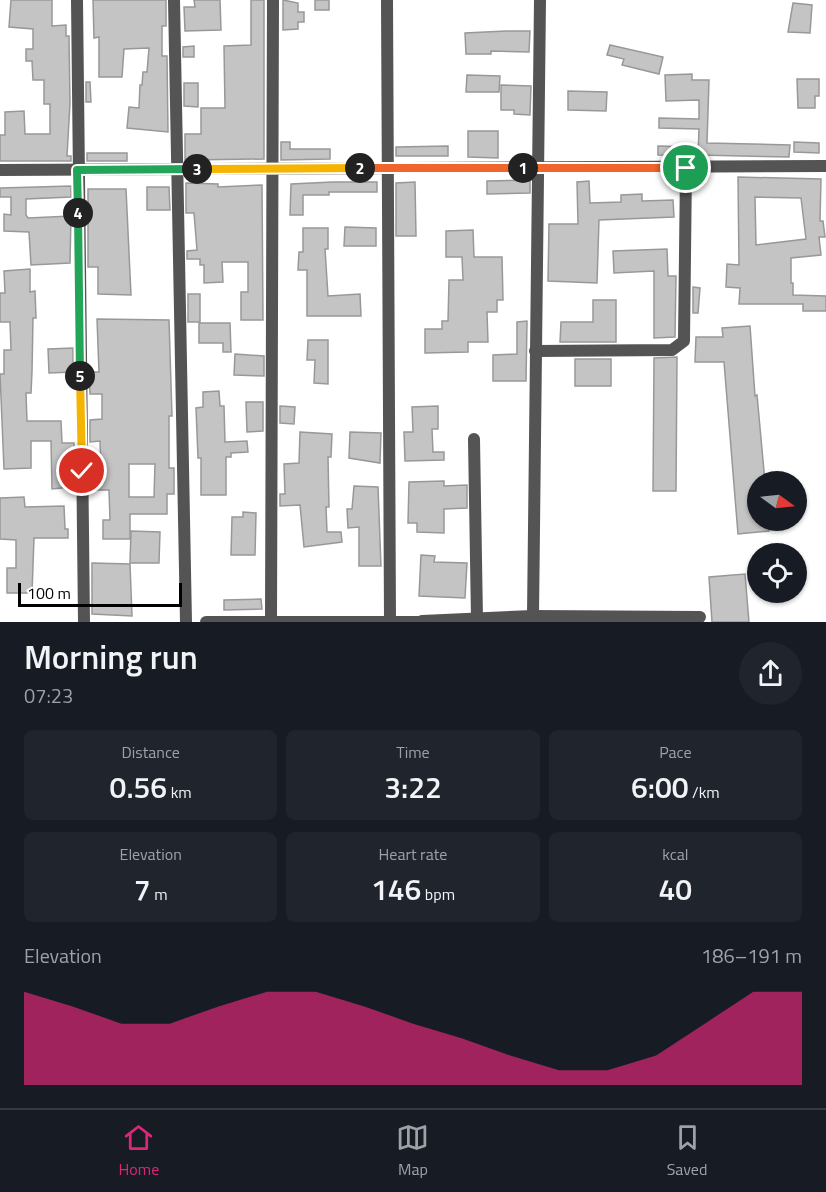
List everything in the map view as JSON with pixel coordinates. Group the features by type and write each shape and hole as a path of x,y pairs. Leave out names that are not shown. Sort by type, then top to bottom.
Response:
{"street":[{"path":"77,0 77,170 84,622"},
{"path":"174,0 175,169 186,622"},
{"path":"271,622 273,0"},
{"path":"387,0 390,621"},
{"path":"533,616 540,0"},
{"path":"0,170 826,166"},
{"path":"535,351 672,350 684,341 686,168"},
{"path":"474,439 477,619"},
{"path":"206,622 422,621 533,616 700,617"}],"building":[{"path":"11,0 52,0 52,26 66,25 66,36 69,36 70,103 67,156 71,156 71,161 0,161 0,135 5,135 5,112 24,111 25,134 50,134 50,104 44,104 44,80 33,80 32,61 26,61 26,49 33,49 33,29 9,27"},
{"path":"93,0 166,0 166,26 162,26 162,56 167,56 168,132 127,128 129,107 139,108 140,85 142,85 143,72 147,72 149,48 124,49 122,77 99,77 99,37 94,38"},
{"path":"194,0 220,0 221,30 185,31 184,7 195,7"},
{"path":"251,0 264,0 264,159 185,160 185,134 201,134 201,108 225,108 224,46 251,45"},
{"path":"283,0 298,3 298,12 304,12 304,22 298,22 298,29 283,30"},
{"path":"315,0 329,0 329,10 315,10"},
{"path":"793,3 812,5 810,33 788,32"},
{"path":"530,31 529,52 491,51 491,54 466,54 465,33"},
{"path":"610,45 663,57 659,74 622,65 624,59 607,55"},
{"path":"194,46 194,57 183,57 183,47"},
{"path":"692,74 692,80 709,80 707,143 790,145 789,157 698,155 699,129 659,128 659,118 699,119 699,100 666,101 665,75"},
{"path":"467,75 500,76 499,92 466,92"},
{"path":"797,79 819,79 819,96 815,96 815,108 798,108"},
{"path":"86,82 90,82 91,102 86,102"},
{"path":"184,83 198,83 198,107 184,106"},
{"path":"501,85 531,86 530,115 514,114 514,110 501,110"},
{"path":"568,91 607,92 606,111 568,110"},
{"path":"468,131 498,131 498,158 468,157"},
{"path":"281,142 290,142 290,149 330,149 330,159 281,160"},
{"path":"794,142 819,143 819,153 794,152"},
{"path":"448,146 448,156 396,156 396,147"},
{"path":"658,146 693,147 693,156 658,155"},
{"path":"87,153 127,153 127,161 87,161"},
{"path":"738,177 821,179 820,221 823,221 825,237 819,237 821,255 791,258 791,283 793,283 793,295 826,296 826,311 803,311 803,304 739,304 740,288 726,287 727,264 739,265","holes":["755,197 801,198 806,239 756,245"]},
{"path":"530,180 530,193 487,194 487,181"},
{"path":"589,181 590,203 621,202 621,195 642,194 642,201 673,200 674,217 599,220 597,283 548,281 549,224 578,224 577,182"},
{"path":"377,182 377,192 329,192 329,195 303,195 303,215 290,215 291,184"},
{"path":"415,182 416,236 396,236 396,183"},
{"path":"186,183 218,184 218,187 262,185 263,320 241,320 241,292 248,292 248,262 222,262 223,282 204,283 204,265 200,265 200,259 187,259 187,251 197,250 194,213 186,213"},
{"path":"71,186 71,197 26,199 28,218 71,216 70,263 31,265 29,232 4,231 4,214 11,215 11,197 0,197 0,188"},
{"path":"147,187 169,187 170,210 147,210"},
{"path":"88,189 126,189 131,295 98,294 98,267 88,267"},
{"path":"345,227 376,228 376,246 344,246"},
{"path":"303,228 328,228 328,249 325,249 328,296 360,294 361,316 307,316 307,270 298,270 299,252 303,252"},
{"path":"473,230 474,257 502,257 503,300 497,300 497,312 487,312 488,342 468,342 468,352 425,353 425,329 442,329 442,321 448,321 449,280 463,280 462,257 446,257 446,231"},
{"path":"667,249 668,276 676,276 675,337 654,338 654,271 614,273 613,251"},
{"path":"30,269 30,292 35,291 36,318 33,318 31,393 26,393 27,421 61,421 62,443 74,443 74,465 70,465 71,487 52,489 51,441 31,441 31,468 4,469 0,374 4,374 4,350 11,350 10,322 0,322 0,293 5,293 4,271"},
{"path":"693,287 700,288 698,313 693,313"},
{"path":"188,294 200,294 200,322 188,322"},
{"path":"593,300 616,300 616,342 560,342 561,322 593,322"},
{"path":"97,319 169,320 172,416 169,416 169,468 174,468 174,494 167,494 167,514 130,514 130,539 103,539 103,520 110,520 109,490 91,490 91,470 101,470 100,441 90,442 90,420 102,419 102,394 90,394 89,372 99,372","holes":["129,464 155,464 154,497 129,497"]},
{"path":"527,321 526,381 493,381 493,355 517,354 517,322"},
{"path":"199,323 230,323 231,352 223,352 223,343 199,343"},
{"path":"750,326 764,471 747,471 747,531 769,531 738,534 724,362 695,362 696,337 723,337 722,328"},
{"path":"308,340 328,340 328,384 314,383 315,360 307,360"},
{"path":"73,348 73,372 49,373 48,349"},
{"path":"235,354 264,356 264,376 234,375"},
{"path":"677,357 676,491 653,491 654,358"},
{"path":"575,359 611,359 611,386 575,386"},
{"path":"219,391 220,406 224,406 225,442 247,441 248,452 231,453 231,457 226,457 226,495 201,495 201,458 198,458 196,408 203,407 203,392"},
{"path":"246,402 263,402 263,431 247,432"},
{"path":"280,406 295,407 294,424 280,423"},
{"path":"438,406 438,429 432,429 433,452 444,452 444,460 405,461 404,432 413,432 412,407"},
{"path":"300,432 332,434 331,457 328,457 327,532 341,532 342,542 304,547 300,505 280,506 280,494 285,494 284,464 299,463"},
{"path":"350,432 381,433 380,463 349,458"},
{"path":"444,481 444,486 467,485 467,508 444,509 444,533 417,532 417,523 408,523 409,482"},
{"path":"354,486 378,487 381,566 359,566 359,527 348,528 347,509 352,509"},
{"path":"24,497 25,507 64,506 65,529 68,529 68,538 34,538 32,593 7,593 7,568 16,568 16,540 0,539 0,498"},
{"path":"243,512 256,513 255,555 231,555 232,517 243,517"},
{"path":"131,531 160,532 159,563 130,563"},
{"path":"421,555 435,556 434,562 467,563 465,598 419,596"},
{"path":"92,563 130,564 132,616 92,614"},
{"path":"745,574 749,622 712,622 709,577"},
{"path":"261,599 262,609 224,610 224,600"}],"route":[{"path":"82,471 77,170 686,168"}]}
